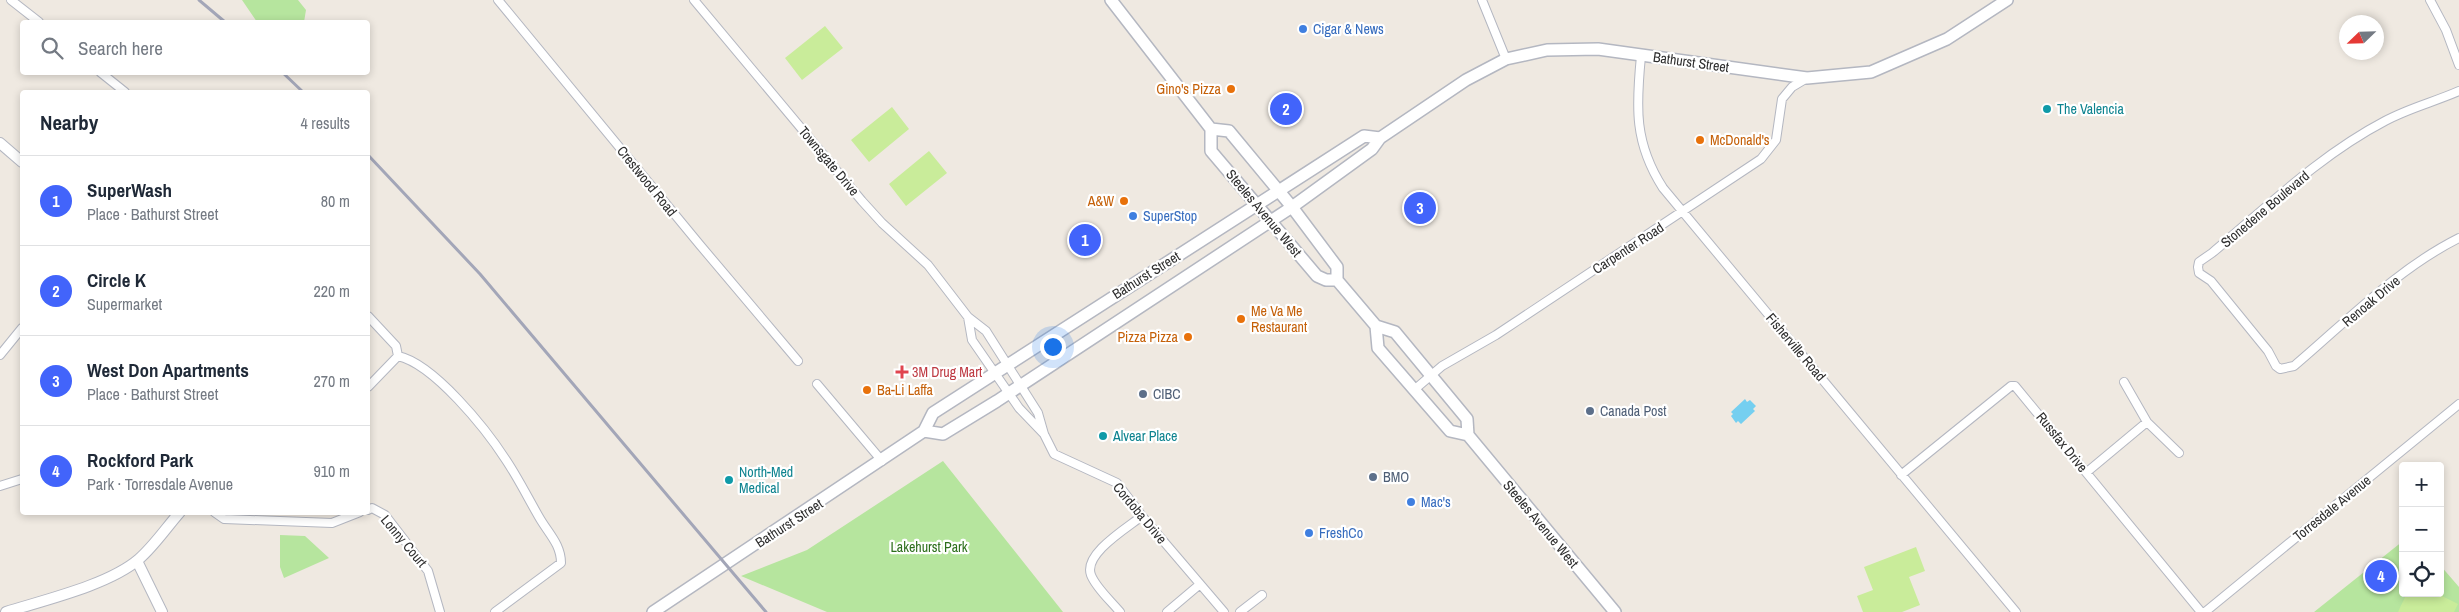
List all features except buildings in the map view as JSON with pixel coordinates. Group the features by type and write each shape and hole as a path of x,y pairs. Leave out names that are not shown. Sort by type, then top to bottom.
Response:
{"main road":[{"path":"1111,0 1211,129"},
{"name":"Bathurst Street","path":"924,431 943,434 1009,393 1292,207 1372,149 1380,138 1466,80 1506,59 1555,50 1598,49 1807,78 1871,72 1947,38 2007,0"},
{"name":"Steeles Avenue West","path":"1337,280 1326,280 1317,276 1212,151 1211,129 1229,131 1292,207 1337,267 1337,280 1376,326 1395,332 1429,376 1467,419 1468,435 1615,612"},
{"name":"Bathurst Street","path":"652,612 882,461 924,431 933,413 1007,364 1364,136 1380,138"},
{"name":"Steeles Avenue West","path":"1376,326 1378,348 1450,431 1468,435"}],"street":[{"path":"11,0 36,20"},
{"name":"Crestwood Road","path":"498,0 798,361"},
{"name":"Townsgate Drive","path":"694,0 862,201 882,223 928,265 968,317 986,330 1021,384"},
{"path":"1482,0 1506,59"},
{"path":"2430,0 2446,30 2459,65"},
{"name":"Fisherville Road","path":"1641,56 1638,124 1643,147 1655,175 2016,612"},
{"path":"104,75 122,90"},
{"name":"Carpenter Road","path":"1414,390 1429,376 1496,335 1761,160 1776,140 1782,99 1792,87 1807,78"},
{"name":"Stonedene Boulevard","path":"2287,369 2280,369 2276,366 2268,351 2211,281 2199,272 2199,262 2306,174 2353,140 2415,106 2459,91"},
{"path":"0,143 20,160"},
{"name":"Renoak Drive","path":"2287,369 2294,366 2399,277 2442,246 2459,238"},
{"name":"Townsgate Drive","path":"968,317 972,340 1009,393"},
{"path":"370,318 396,346 398,356"},
{"path":"0,355 20,330"},
{"path":"370,385 398,356"},
{"path":"398,356 409,359 434,375 470,414 506,459 545,527 561,550 561,563 495,612"},
{"path":"2124,382 2146,422 2180,453"},
{"path":"817,384 882,461"},
{"name":"Cordoba Drive","path":"1021,384 1038,412 1044,434 1054,454 1118,483 1142,516 1224,612"},
{"name":"Russfax Drive","path":"1901,475 2013,385 2018,388 2201,612"},
{"name":"Cordoba Drive","path":"1009,393 1030,421 1044,434"},
{"name":"Torresdale Avenue","path":"2206,612 2459,404"},
{"path":"2087,472 2146,422"},
{"path":"0,486 20,480"},
{"name":"Lonny Court","path":"370,509 372,508 385,515 428,571 440,612"},
{"path":"6,612 86,586 137,561 177,515"},
{"name":"Lonny Court","path":"219,515 224,518 332,523 352,515"},
{"path":"1120,612 1091,576 1090,562 1097,551 1142,516"},
{"path":"137,561 162,612"},
{"path":"1167,612 1199,585"},
{"path":"1240,612 1262,595"}],"green space":[{"path":"242,0 298,0 306,10 304,20 256,20"},
{"path":"825,26 843,48 802,80 785,58"},
{"path":"892,107 909,129 869,162 851,140"},
{"path":"929,151 947,173 906,206 889,184"},
{"name":"Lakehurst Park","path":"943,461 1063,612 827,612 741,576 807,550"},
{"path":"280,535 305,536 329,558 284,578 280,567"},
{"path":"2399,544 2399,597 2444,597 2444,570 2459,587 2459,612 2314,612"},
{"path":"1916,547 1925,571 1909,577 1920,605 1902,612 1863,612 1857,596 1873,590 1864,567"},
{"path":"2405,597 2444,597 2458,604 2454,612 2398,612"}],"water":[{"path":"1745,399 1747,402 1750,400 1756,406 1753,409 1755,411 1741,424 1738,421 1736,423 1731,416 1733,414 1731,412"}],"railway":[{"path":"199,0 223,20"},
{"path":"285,75 301,90"},
{"path":"370,157 480,274 766,612"}],"place":[{"name":"Cigar & News","path":"1303,29"},
{"name":"Gino's Pizza","path":"1231,89"},
{"name":"Circle K","path":"1286,109"},
{"name":"The Valencia","path":"2047,109"},
{"name":"McDonald's","path":"1700,140"},
{"name":"A&W","path":"1124,201"},
{"name":"West Don Apartments","path":"1420,208"},
{"name":"SuperStop","path":"1133,216"},
{"name":"SuperWash","path":"1085,240"},
{"name":"Me Va Me Restaurant","path":"1241,319"},
{"name":"Pizza Pizza","path":"1188,337"},
{"name":"3M Drug Mart","path":"902,372"},
{"name":"Ba-Li Laffa","path":"867,390"},
{"name":"CIBC","path":"1143,394"},
{"name":"Canada Post","path":"1590,411"},
{"name":"Alvear Place","path":"1103,436"},
{"name":"BMO","path":"1373,477"},
{"name":"North-Med Medical","path":"729,480"},
{"name":"Mac's","path":"1411,502"},
{"name":"FreshCo","path":"1309,533"},
{"name":"Rockford Park","path":"2381,576"}]}
